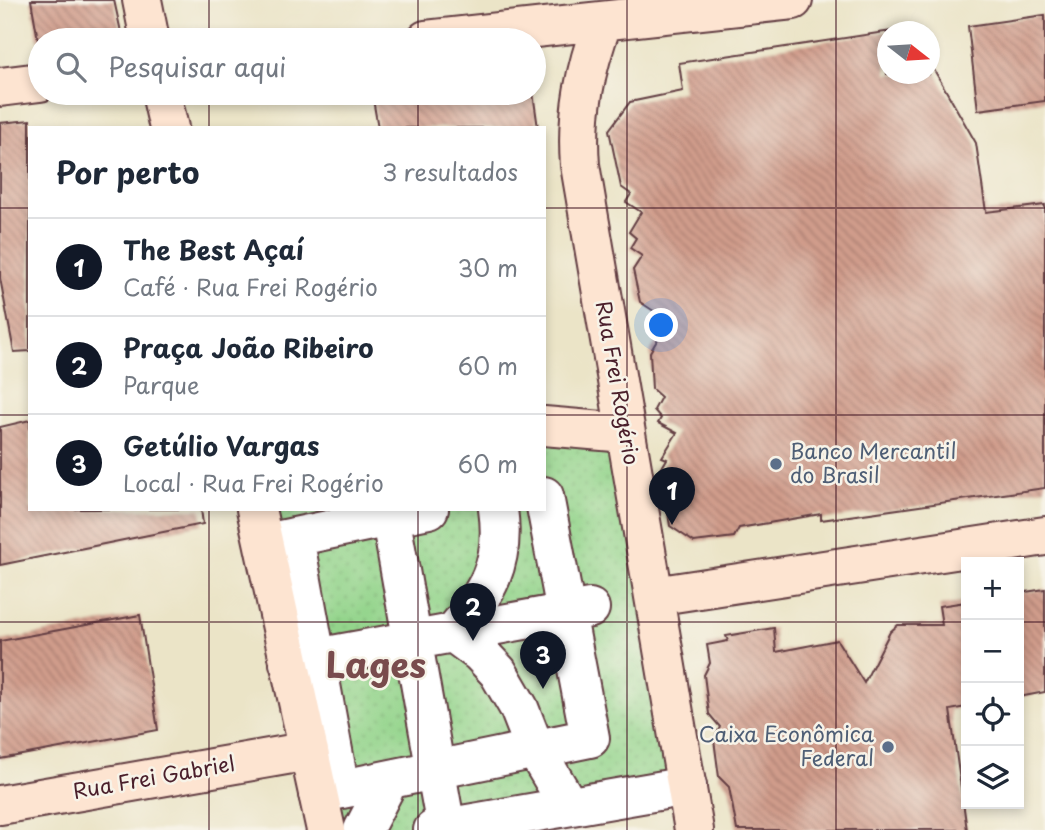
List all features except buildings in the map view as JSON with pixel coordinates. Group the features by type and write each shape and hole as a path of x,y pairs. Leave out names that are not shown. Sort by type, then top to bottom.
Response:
{"main road":[{"path":"142,0 148,28"},
{"path":"496,28 601,10 793,0"},
{"name":"Rua Frei Rogério","path":"601,10 577,125 580,165 694,830"},
{"path":"0,87 28,84"},
{"path":"164,105 169,126"},
{"path":"546,426 626,433"},
{"path":"271,530 303,661 309,751 328,805"},
{"path":"654,596 1045,536"},
{"name":"Rua Frei Gabriel","path":"0,805 309,751"}],"street":[{"path":"552,488 579,610 600,736 389,780 328,805 303,661 579,610"},
{"path":"271,530 335,518 410,511"},
{"path":"453,634 485,594 495,570 501,533 498,511"},
{"path":"390,513 436,770 440,829 687,786"},
{"path":"453,634 480,653 498,672 519,708 535,749 569,806"},
{"path":"363,830 389,780"}],"green space":[{"path":"546,426 626,433 687,786 434,830 326,830 256,511 546,511"}],"place":[{"name":"Banco Mercantil do Brasil","path":"776,464"},
{"name":"The Best Açaí","path":"672,525"},
{"name":"Praça João Ribeiro","path":"473,641"},
{"name":"Getúlio Vargas","path":"543,689"},
{"name":"Caixa Econômica Federal","path":"888,747"}],"district":[{"name":"Lages","path":"376,666"}]}
